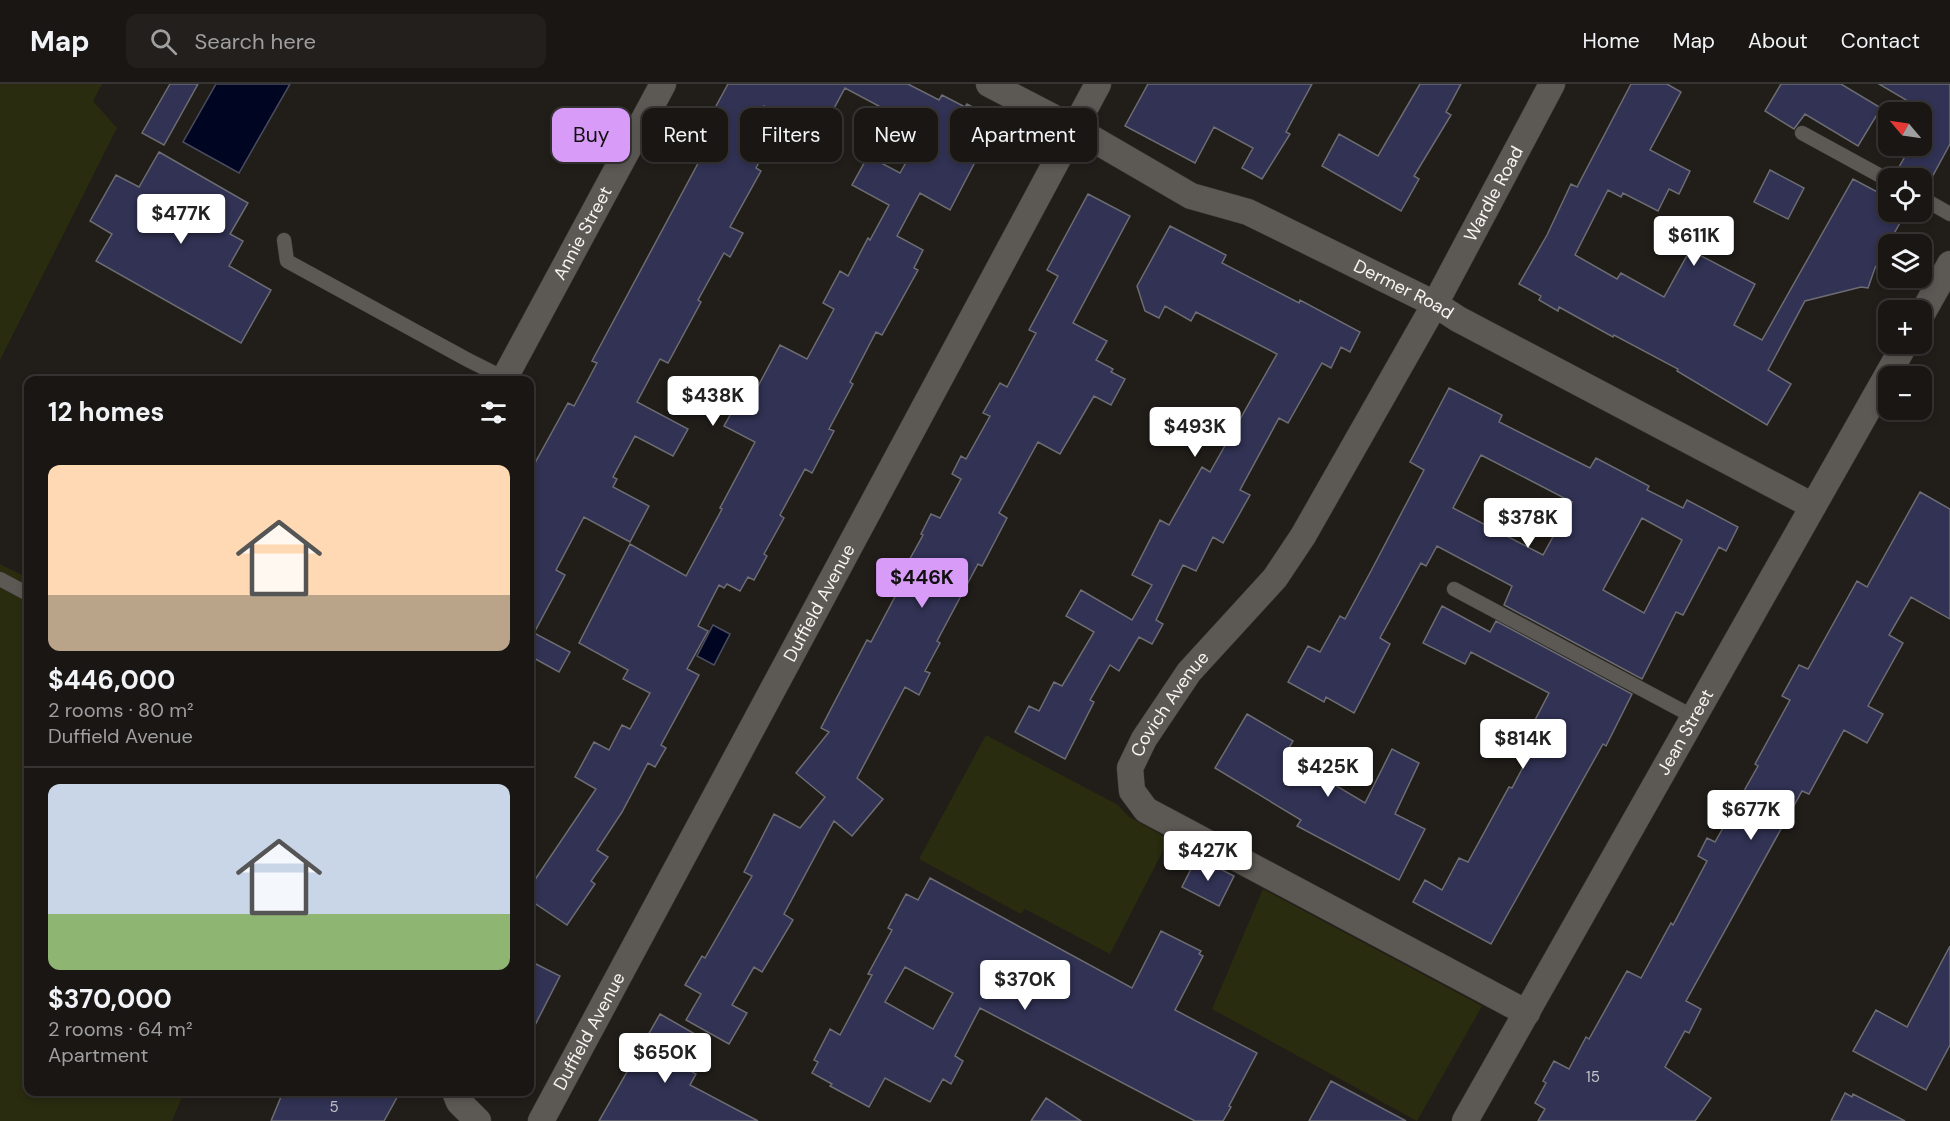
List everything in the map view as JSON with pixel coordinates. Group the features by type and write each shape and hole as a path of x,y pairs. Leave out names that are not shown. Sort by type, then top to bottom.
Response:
{"street":[{"name":"Annie Street","path":"506,376 663,84"},
{"name":"Dermer Road","path":"989,84 1035,108"},
{"name":"Duffield Avenue","path":"1085,108 1098,84"},
{"name":"Wardle Road","path":"1435,304 1552,84"},
{"name":"Dermer Road","path":"1097,141 1191,196 1248,212 1435,304 1467,324 1813,506"},
{"name":"Duffield Avenue","path":"540,1121 1056,162"},
{"path":"1930,300 1950,264"},
{"name":"Covich Avenue","path":"1435,304 1292,553 1275,578 1189,672 1144,739 1130,768 1132,791 1146,810 1527,1013"},
{"name":"Jean Street","path":"1465,1121 1899,354"},
{"path":"457,1096 459,1102 478,1121"}],"lane":[{"path":"1802,132 1878,174"},
{"path":"1932,204 1950,214"},
{"path":"284,240 287,261 497,376"},
{"path":"0,579 24,592"},
{"path":"1454,589 1694,717"}],"green space":[{"path":"0,84 102,84 93,101 117,128 0,360"},
{"path":"0,564 24,576 24,1096 182,1096 172,1121 0,1121"},
{"path":"986,735 1118,805 1129,817 1169,839 1110,954 1025,909 1021,914 919,859"},
{"path":"1263,889 1482,1006 1417,1121 1212,1009"}],"water":[{"path":"216,84 290,84 239,173 183,142"},
{"path":"713,625 730,634 714,665 697,656"}],"building":[{"path":"170,84 198,84 164,145 142,133"},
{"path":"728,84 908,84 939,100 942,95 965,107 967,104 974,108 950,108 950,162 975,162 950,210 920,193 897,236 923,250 914,268 918,270 882,335 876,332 850,382 853,384 829,429 834,431 812,473 805,469 780,515 784,518 764,554 767,556 754,580 748,577 740,591 727,584 724,588 719,585 698,626 708,631 687,669 699,675 661,745 666,748 655,767 648,763 622,812 597,850 608,857 591,881 595,884 567,925 534,903 534,881 596,789 575,777 594,742 609,750 622,725 630,729 650,693 623,679 628,670 579,643 630,544 686,576 755,442 724,426 747,385 756,390 780,345 807,359 834,309 823,303 840,271 848,276 889,205 852,185 865,162 879,162 900,173 906,162 938,162 938,108 883,108 845,88 834,108 768,108 764,106 763,108 740,108 740,162 759,162 756,168 761,171 730,227 743,233 730,257 724,253 698,300 701,302 668,363 660,359 637,402 688,429 673,456 635,436 613,477 617,479 613,487 649,506 630,542 584,517 556,570 565,575 534,633 534,465 568,403 574,406 597,363 592,361 699,162 728,162 728,108 715,108"},
{"path":"1148,84 1312,84 1286,132 1290,134 1262,179 1242,168 1253,148 1214,127 1195,163 1125,126"},
{"path":"1420,84 1461,84 1446,112 1451,115 1414,176 1419,179 1401,211 1322,166 1339,134 1378,156"},
{"path":"1631,84 1667,84 1681,92 1650,150 1690,171 1679,194 1669,189 1658,211 1623,193 1621,197 1608,190 1575,255 1617,279 1621,273 1664,297 1690,250 1755,284 1734,325 1762,340 1853,179 1878,192 1878,222 1900,222 1894,234 1878,234 1878,263 1868,288 1861,287 1805,301 1768,370 1791,384 1767,425 1677,371 1678,369 1559,307 1558,311 1539,300 1541,296 1519,284 1547,235 1571,184 1577,187"},
{"path":"1781,84 1841,84 1878,106 1878,113 1858,146 1805,114 1794,129 1765,111"},
{"path":"1879,84 1950,84 1950,144 1932,177 1932,168 1898,168 1905,156 1932,156 1932,102 1910,102"},
{"path":"159,152 248,203 230,234 243,241 229,266 271,290 241,343 96,261 112,234 90,221 116,175 139,187"},
{"path":"1770,170 1804,188 1788,219 1754,202"},
{"path":"1088,194 1130,216 1073,323 1107,341 1096,360 1113,369 1111,372 1125,379 1111,405 1094,396 1060,454 1038,442 999,513 1007,518 982,566 978,564 937,641 940,643 925,671 930,673 919,695 905,687 857,778 883,799 852,836 834,821 784,914 793,920 762,972 754,967 732,1005 747,1013 729,1044 686,1020 701,994 685,985 702,956 705,958 752,876 744,872 774,814 800,828 825,797 796,773 829,732 821,728 867,640 871,642 899,589 895,586 923,535 921,534 931,514 940,518 961,479 952,474 961,456 966,459 990,416 983,413 1000,383 1007,387 1036,333 1029,330 1058,276 1047,270"},
{"path":"1170,226 1226,255 1222,263 1360,332 1350,352 1341,347 1331,368 1322,363 1288,423 1279,418 1240,490 1250,495 1223,543 1213,537 1196,571 1183,565 1156,620 1163,624 1152,644 1139,637 1119,671 1110,665 1090,700 1094,702 1065,759 1015,732 1029,706 1039,711 1054,682 1062,686 1094,632 1066,616 1081,590 1132,620 1152,585 1132,575 1160,520 1169,525 1202,467 1210,472 1277,354 1196,312 1191,321 1165,306 1159,318 1145,311 1137,286"},
{"path":"1449,388 1502,415 1499,422 1590,468 1596,458 1649,486 1647,490 1683,508 1687,500 1738,527 1726,551 1719,547 1683,615 1676,612 1642,679 1504,605 1512,586 1437,546 1426,566 1421,563 1380,638 1390,644 1354,713 1326,697 1324,702 1288,682 1308,646 1320,652 1340,616 1345,619 1424,470 1410,462","holes":["1481,455 1572,502 1543,555 1453,508","1642,518 1682,540 1644,613 1603,590"]},
{"path":"1920,492 1950,509 1950,619 1911,597 1889,635 1903,643 1868,706 1883,714 1867,743 1844,730 1809,794 1802,791 1686,1001 1701,1009 1689,1033 1685,1031 1665,1067 1711,1098 1695,1121 1538,1121 1545,1109 1535,1103 1554,1061 1569,1069 1586,1037 1589,1039 1627,971 1641,978 1671,923 1673,925 1707,861 1698,856 1707,838 1715,842 1758,766 1755,764 1790,700 1782,696 1799,665 1808,669 1857,581 1867,587"},
{"path":"1442,606 1490,632 1496,621 1632,694 1606,746 1603,744 1491,944 1413,902 1425,880 1442,890 1459,858 1468,862 1531,752 1521,747 1549,693 1471,652 1465,664 1423,643"},
{"path":"534,633 570,652 559,672 534,658"},
{"path":"1247,714 1293,741 1285,755 1365,803 1392,749 1419,763 1395,814 1425,829 1399,880 1297,826 1301,820 1215,768"},
{"path":"1197,857 1234,876 1219,906 1182,887"},
{"path":"930,878 1132,988 1161,931 1201,951 1199,954 1203,956 1175,1010 1257,1053 1223,1121 1195,1121 980,1008 955,1056 963,1061 951,1084 943,1079 930,1102 885,1078 869,1107 830,1086 832,1084 812,1073 818,1062 814,1060 830,1029 840,1035 872,975 868,974 892,930 888,928 906,894 918,900","holes":["905,967 953,993 933,1029 885,1002"]},
{"path":"1950,946 1950,1045 1926,1090 1853,1051 1876,1010 1907,1027"},
{"path":"534,963 560,976 534,1027"},
{"path":"660,1014 695,1034 678,1064 696,1074 690,1085 758,1121 599,1121"},
{"path":"1331,1081 1406,1121 1309,1121"},
{"path":"1845,1093 1852,1097 1853,1094 1905,1121 1831,1121"},
{"path":"281,1096 398,1096 384,1121 271,1121"},
{"path":"1046,1098 1081,1121 1031,1121"}]}
